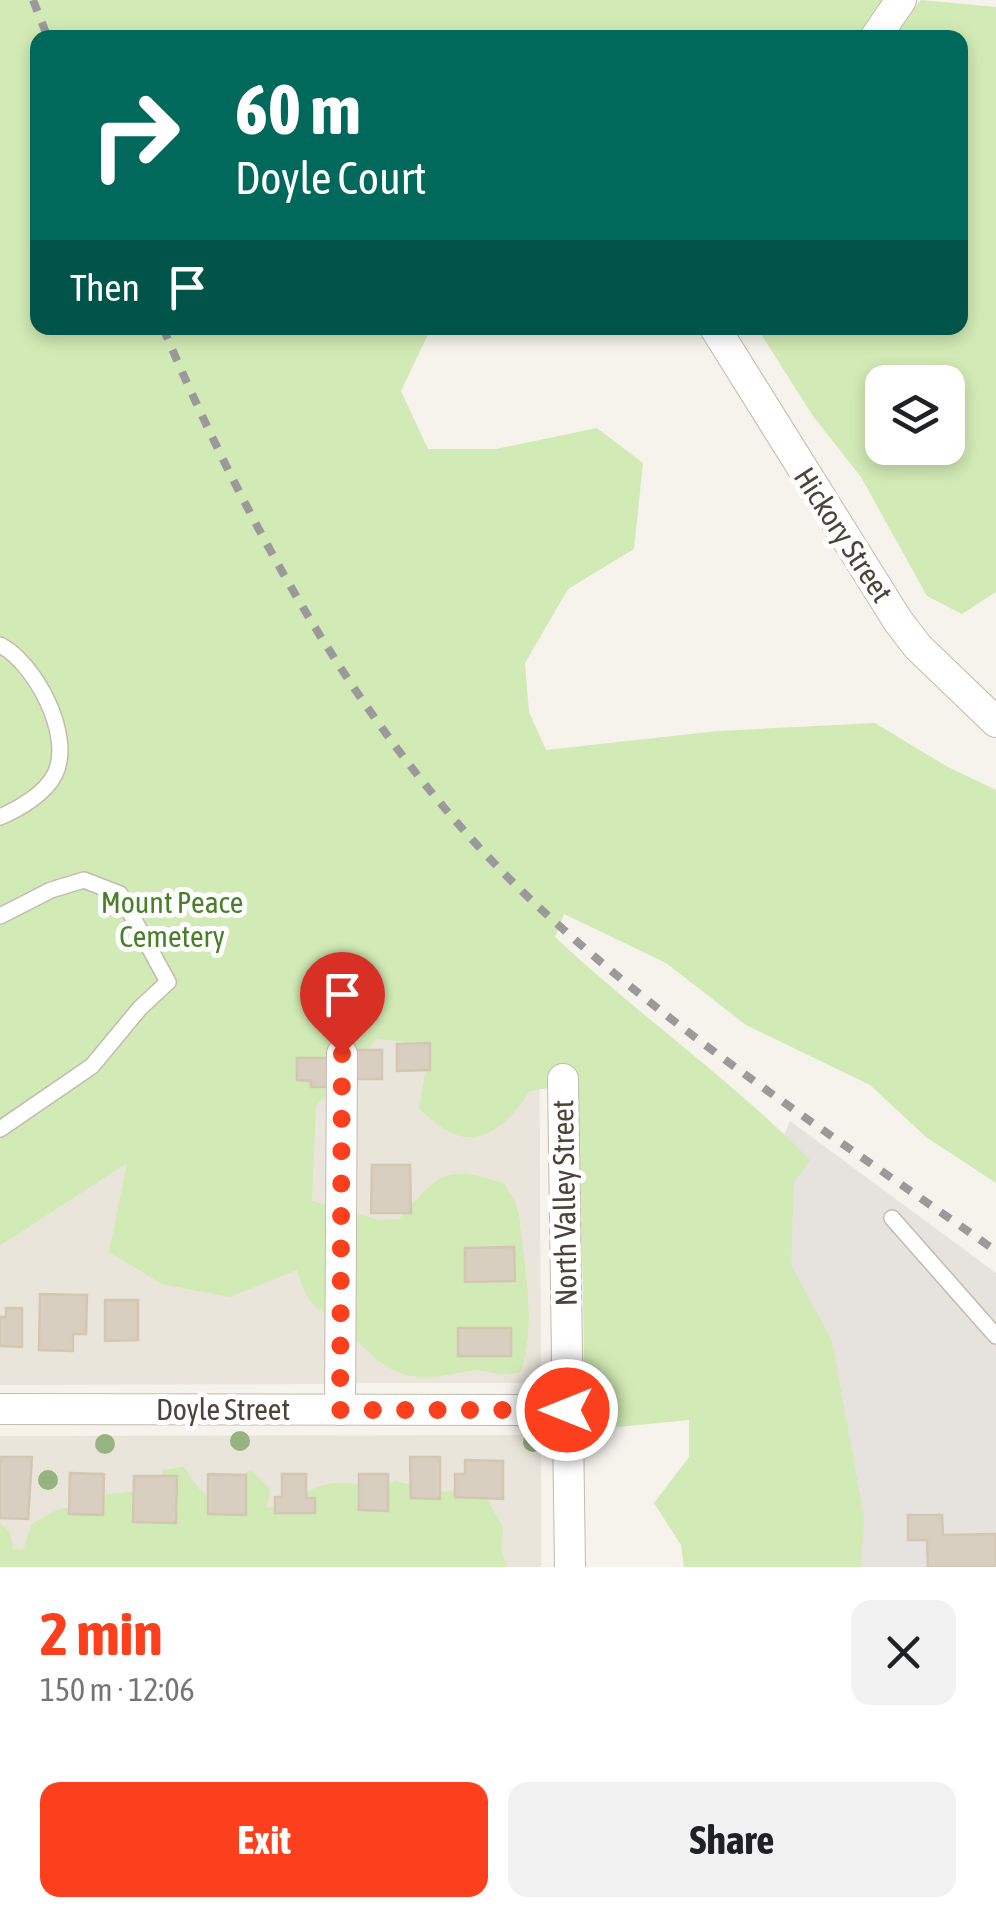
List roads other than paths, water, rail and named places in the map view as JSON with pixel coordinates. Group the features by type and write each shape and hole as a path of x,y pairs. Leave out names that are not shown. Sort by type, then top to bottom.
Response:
{"street":[{"path":"880,30 901,0"},
{"name":"Hickory Street","path":"719,335 898,621 918,646 993,713"},
{"path":"340,1410 342,1054"},
{"name":"North Valley Street","path":"564,1079 570,1567"},
{"name":"Doyle Street","path":"0,1409 567,1410"}],"lane":[{"path":"0,645 16,652 53,710 60,742 56,774 23,807 0,817"},
{"path":"0,916 50,890 84,880 120,894 168,982 140,1008 92,1066 0,1129"},
{"path":"892,1218 996,1336"}],"railway":[{"path":"33,0 45,30"},
{"path":"166,335 234,481 317,630 414,771 468,835 527,896 638,993 755,1082 996,1251"}],"park label":[{"name":"Mount Peace Cemetery","path":"172,920"}]}
